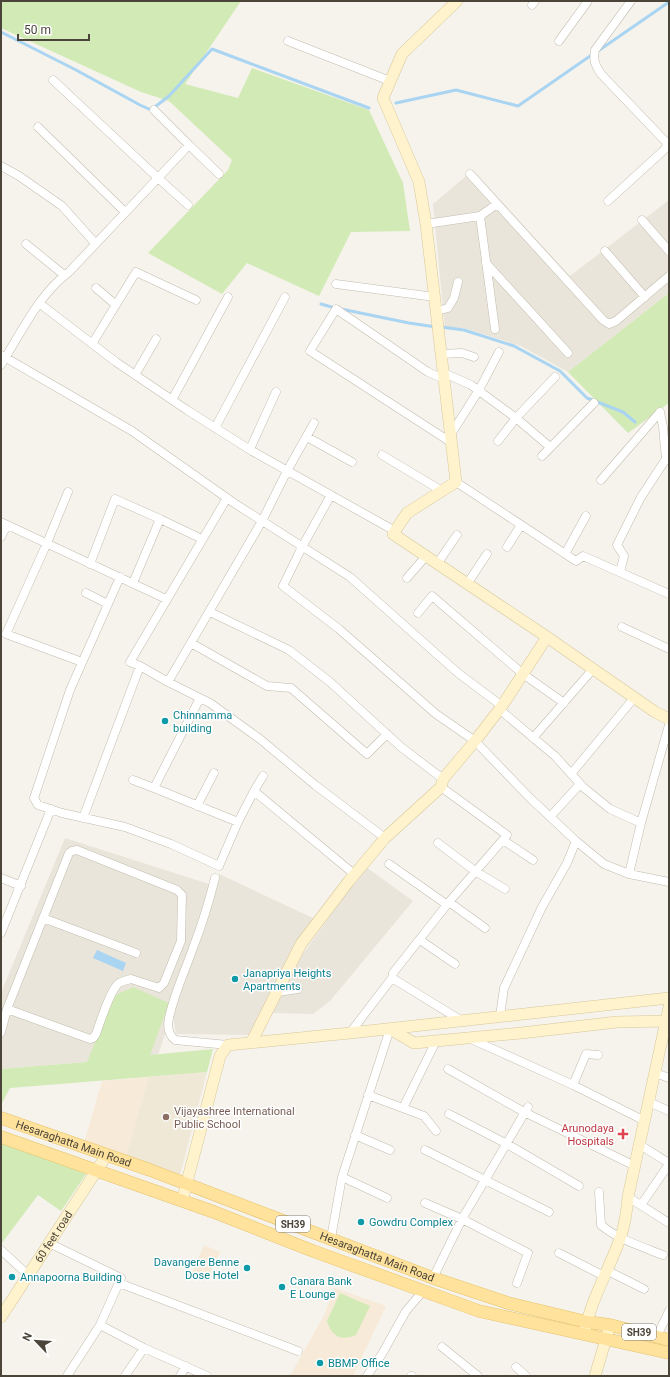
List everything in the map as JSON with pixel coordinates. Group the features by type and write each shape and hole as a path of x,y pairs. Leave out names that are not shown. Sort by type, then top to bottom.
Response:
{"main road":[{"name":"Hesaraghatta Main Road","path":"1,1118 187,1184 433,1278 508,1303 586,1322 610,1325 669,1340"},
{"path":"1,1137 182,1201 478,1311 669,1353"}],"street":[{"path":"456,482 426,224 418,182 382,98 402,54 457,1"},
{"path":"559,41 588,1"},
{"path":"608,201 664,150 667,145 666,142 601,74 593,58 595,50 631,1"},
{"path":"288,41 390,81"},
{"path":"53,80 188,206"},
{"path":"154,110 219,174"},
{"path":"38,127 125,212"},
{"path":"189,145 69,272 60,278 39,304 2,359 132,431 227,498 350,577 458,673 501,707 555,756 580,784 610,809 642,823"},
{"path":"1,166 19,176 62,206 95,243"},
{"path":"470,174 603,320 609,324 616,321 669,276"},
{"path":"426,224 480,216 497,204"},
{"path":"480,216 495,329"},
{"path":"642,220 669,251"},
{"path":"26,244 64,275"},
{"path":"605,252 645,297"},
{"path":"486,263 568,353"},
{"path":"92,344 136,272 196,300"},
{"path":"436,311 448,308 454,298 458,282"},
{"path":"336,284 435,297"},
{"path":"96,288 116,304"},
{"path":"172,400 228,297"},
{"path":"216,428 285,297"},
{"path":"39,304 116,362 172,400 287,471 395,531"},
{"path":"451,438 310,351 336,309 428,372 471,385 516,418 550,447"},
{"path":"135,375 156,339"},
{"path":"451,438 499,352"},
{"path":"442,354 462,353 474,357"},
{"path":"498,441 516,418 555,377"},
{"path":"250,449 276,392"},
{"path":"542,456 594,403"},
{"path":"601,480 660,412 666,424 668,462 641,497 617,545 624,556 620,572"},
{"path":"168,682 262,521 287,471 314,423"},
{"path":"307,437 352,462"},
{"path":"382,456 442,491"},
{"path":"456,482 407,513 393,534 547,637 654,712 669,719"},
{"path":"456,482 576,561 583,556 669,594"},
{"path":"68,492 6,634 82,662"},
{"path":"331,495 302,547 283,586 339,629 436,714 475,741 550,817 604,864 629,874 669,882"},
{"path":"227,498 130,662 210,703 260,739 315,785 385,838"},
{"path":"90,564 115,499 202,540"},
{"path":"565,554 586,516"},
{"path":"133,583 160,519"},
{"path":"1,537 4,523 166,599"},
{"path":"507,547 521,525"},
{"path":"437,564 457,535"},
{"path":"467,584 487,554"},
{"path":"407,578 426,556"},
{"path":"120,577 70,690 34,798 38,804 83,818 132,830 171,844 219,866 238,822 263,776"},
{"path":"86,593 108,604"},
{"path":"418,613 432,596 523,674 564,703"},
{"path":"210,612 289,650 330,682 442,783 507,835 447,903 420,940 393,973 392,978 350,1033"},
{"path":"622,627 669,649"},
{"path":"252,1041 301,944 354,874 385,838 442,783 501,707 547,637"},
{"path":"191,643 267,686 291,688 367,754 387,734"},
{"path":"83,818 140,666"},
{"path":"534,738 593,669"},
{"path":"154,788 200,698"},
{"path":"571,774 634,698"},
{"path":"629,874 669,725"},
{"path":"197,806 214,773"},
{"path":"133,780 238,822"},
{"path":"550,817 580,784"},
{"path":"254,791 354,874"},
{"path":"1,933 3,920 21,886 51,809"},
{"path":"502,840 533,860"},
{"path":"500,1016 504,988 542,907 567,863 576,841"},
{"path":"438,843 475,871 505,889"},
{"path":"1,1032 7,1009 69,852 76,850 180,892 182,895 182,941 164,983 159,988 131,979 118,984 112,993 96,1034 93,1038 90,1039 7,1009"},
{"path":"389,864 485,928"},
{"path":"1,878 21,886"},
{"path":"215,878 200,930 177,991 169,1019 168,1029 170,1035 175,1040 228,1045 252,1041 390,1029 669,998"},
{"path":"43,918 136,954"},
{"path":"420,940 455,964"},
{"path":"392,978 462,1021"},
{"path":"277,992 298,989"},
{"path":"584,1335 586,1322 621,1237 625,1223 628,1197 655,1072 666,1035 669,1007"},
{"path":"1,1018 7,1009"},
{"path":"390,1029 414,1043 617,1022 668,1021"},
{"path":"331,1238 342,1176 390,1029"},
{"path":"467,1037 573,1085 645,1121"},
{"path":"403,1108 436,1041"},
{"path":"182,1201 220,1056 228,1045"},
{"path":"573,1085 586,1054 598,1055"},
{"path":"448,1068 635,1166"},
{"path":"655,1072 669,1078"},
{"path":"368,1095 424,1116 436,1131"},
{"path":"649,1102 669,1111"},
{"path":"433,1278 462,1219 526,1109"},
{"path":"449,1114 506,1144 578,1186"},
{"path":"356,1135 390,1150"},
{"path":"640,1145 669,1164 641,1205"},
{"path":"425,1150 549,1212"},
{"name":"60 feet road","path":"1,1317 106,1156"},
{"path":"342,1176 387,1198"},
{"path":"599,1192 601,1225 606,1230 663,1255"},
{"path":"628,1197 669,1222"},
{"path":"425,1204 462,1219 528,1253 517,1283"},
{"path":"49,1243 121,1278 100,1325 67,1376"},
{"path":"1,1250 28,1275"},
{"path":"559,1253 644,1289"},
{"path":"119,1283 298,1351"},
{"path":"367,1376 382,1354 406,1312 424,1290"},
{"path":"657,1336 669,1311"},
{"path":"100,1325 144,1348 207,1376"},
{"path":"596,1376 610,1325"},
{"path":"442,1347 478,1376"},
{"path":"126,1376 144,1348"},
{"path":"180,1376 186,1366"},
{"path":"516,1367 526,1376"}],"shaded area":[{"path":"473,170 570,276 669,200 669,293 568,372 521,346 464,328 445,329 433,204"},
{"path":"65,838 215,886 219,874 315,919 249,1035 176,1034 173,1016 202,924 158,1055 1,1069 1,993"},
{"path":"366,867 413,901 330,1001 313,1014 272,1013 289,973"},
{"name":"Vijayashree International Public School","path":"207,1072 180,1175 126,1157 149,1077"},
{"path":"149,1077 126,1157 84,1143 102,1081"},
{"path":"204,1245 220,1252 207,1279 192,1272"},
{"path":"335,1288 386,1306 353,1376 290,1376 323,1317"}],"green space":[{"path":"1,1 241,1 185,84 238,98 252,68 369,110 403,183 410,231 351,232 319,296 247,263 222,294 148,253 228,170 232,160 169,101 141,92 1,28"},
{"path":"669,293 669,403 628,433 568,372"},
{"path":"133,987 169,1003 150,1055 213,1049 207,1072 10,1088 1,1105 1,1069 87,1062 114,996"},
{"path":"1,1142 86,1174 61,1211 38,1195 2,1243 1,1242"},
{"path":"340,1293 370,1306 356,1335 346,1338 334,1334 327,1321"}],"water":[{"path":"97,950 126,963 123,971 93,958"}],"waterway":[{"path":"598,51 669,2"},
{"path":"1,32 151,110 169,96 212,49 369,108"},
{"path":"396,103 456,90 518,106 593,54"},
{"path":"321,304 335,308"},
{"path":"341,309 436,327"},
{"path":"441,327 464,330 514,346 560,371 587,398 623,412 635,422"}],"place":[{"name":"Chinnamma building","path":"165,721"},
{"name":"Janapriya Heights Apartments","path":"235,979"},
{"name":"Vijayashree International Public School","path":"166,1117"},
{"name":"Arunodaya Hospitals","path":"623,1134"},
{"name":"Gowdru Complex","path":"361,1222"},
{"name":"Davangere Benne Dose Hotel","path":"247,1268"},
{"name":"Annapoorna Building","path":"12,1277"},
{"name":"Canara Bank E Lounge","path":"282,1287"},
{"name":"BBMP Office","path":"320,1363"}]}
